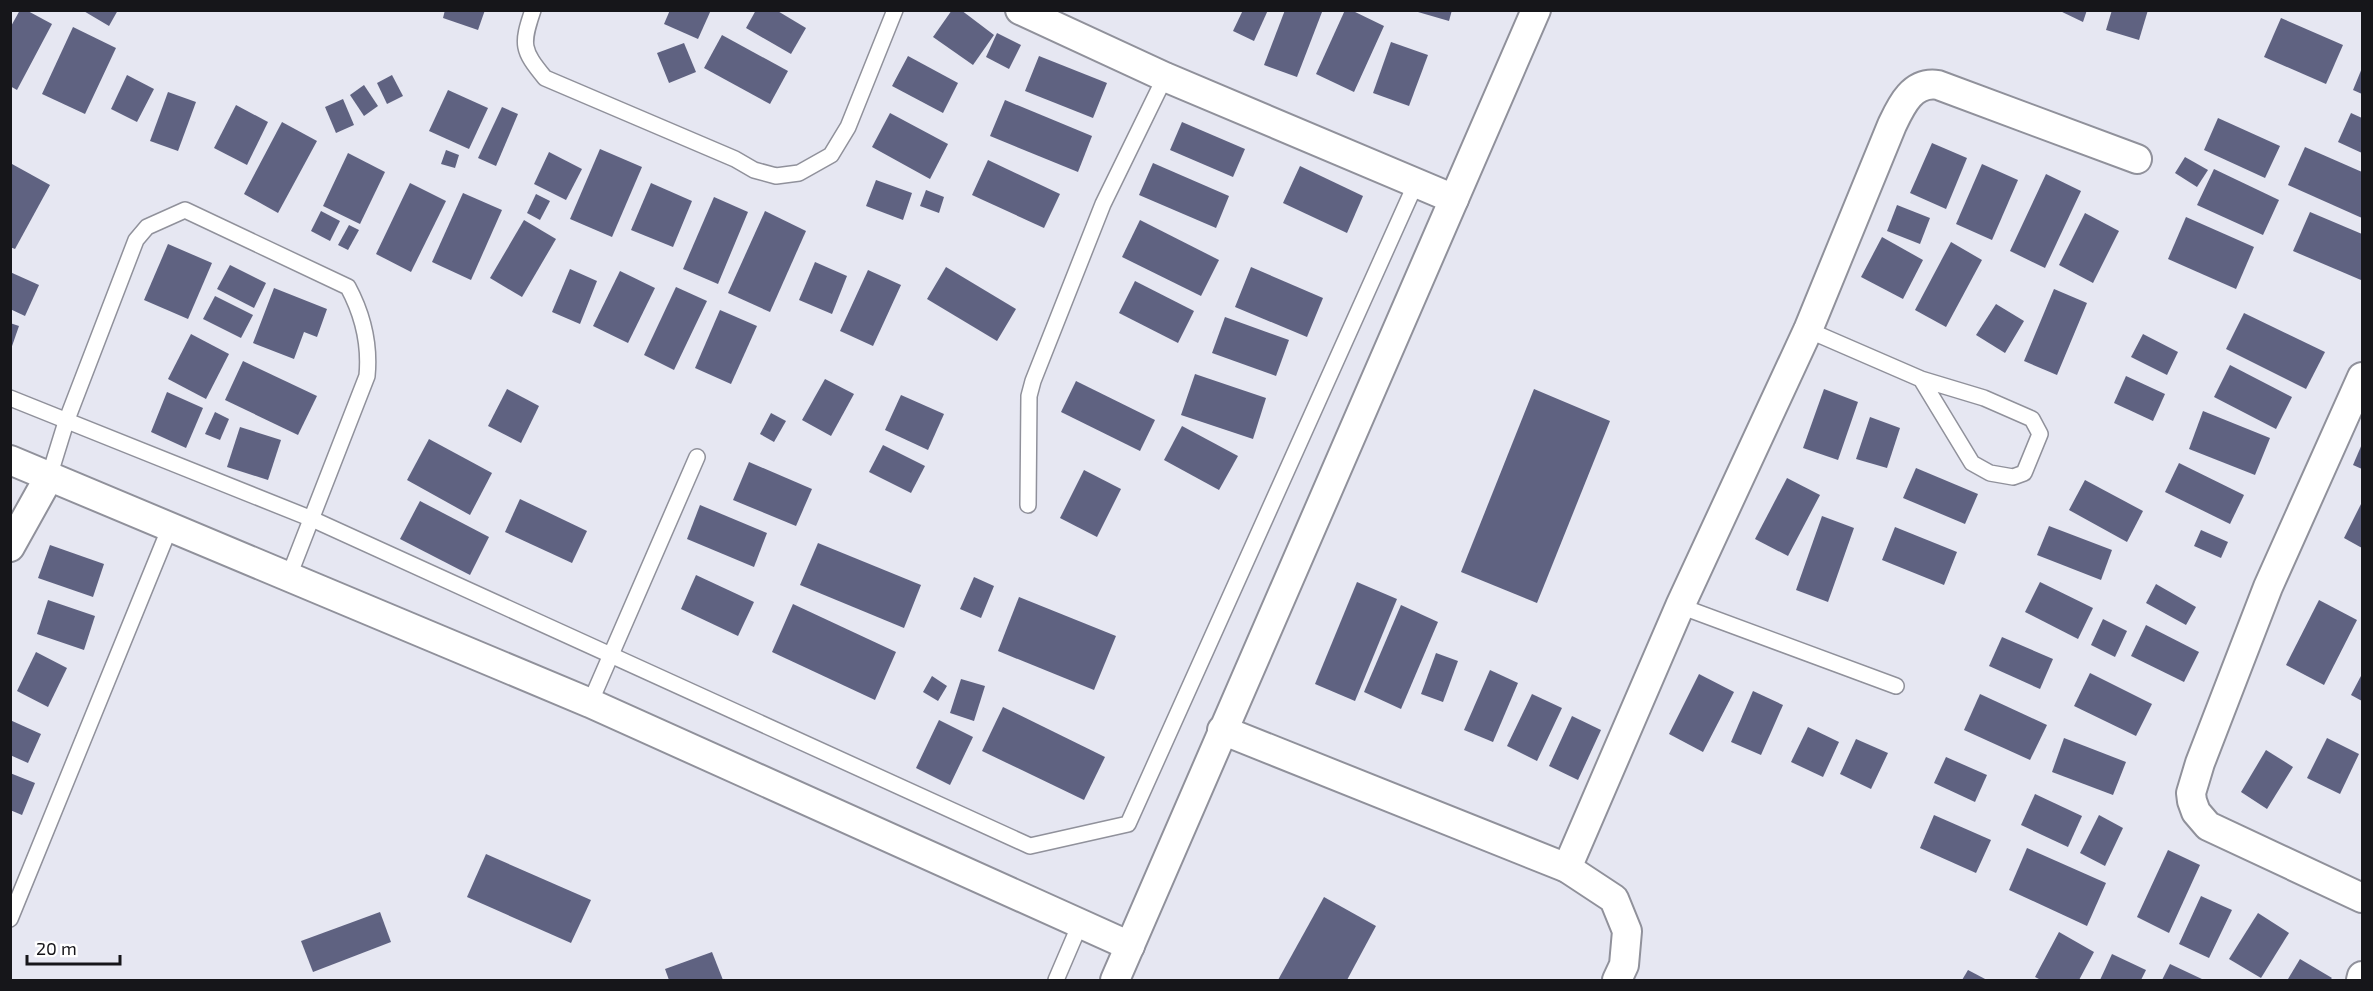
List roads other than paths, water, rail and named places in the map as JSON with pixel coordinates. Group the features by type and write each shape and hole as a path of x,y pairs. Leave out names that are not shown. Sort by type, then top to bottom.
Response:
{"street":[{"path":"1020,10 1165,77 1454,199"},
{"path":"1115,981 1536,10"},
{"path":"1567,868 1680,606 1808,330 1892,125 1905,100 1919,88 1931,84 1938,85 2137,159"},
{"path":"2362,377 2268,587 2200,763 2192,793 2196,812 2208,826 2362,898"},
{"path":"10,460 590,703 1130,946"},
{"path":"10,547 49,477"},
{"path":"1222,730 1567,868 1614,899 1627,932 1624,965 1617,981"},
{"path":"2361,981 2362,976"}],"lane":[{"path":"532,10 524,38 529,58 545,78 735,159 754,170 776,176 799,173 831,155 848,127 895,10"},
{"path":"1028,505 1029,396 1033,381 1103,204 1165,77"},
{"path":"10,398 312,519 1030,846 1128,824 1416,183"},
{"path":"49,477 66,422 136,240 147,227 185,210 348,287 360,310 369,354 366,376 289,576"},
{"path":"1808,330 1922,380 1984,398 2032,419 2040,434 2024,473 2013,477 1990,473 1972,463 1922,380"},
{"path":"590,703 697,457"},
{"path":"10,919 170,527"},
{"path":"1680,606 1896,686"},
{"path":"1056,981 1080,924"}]}
